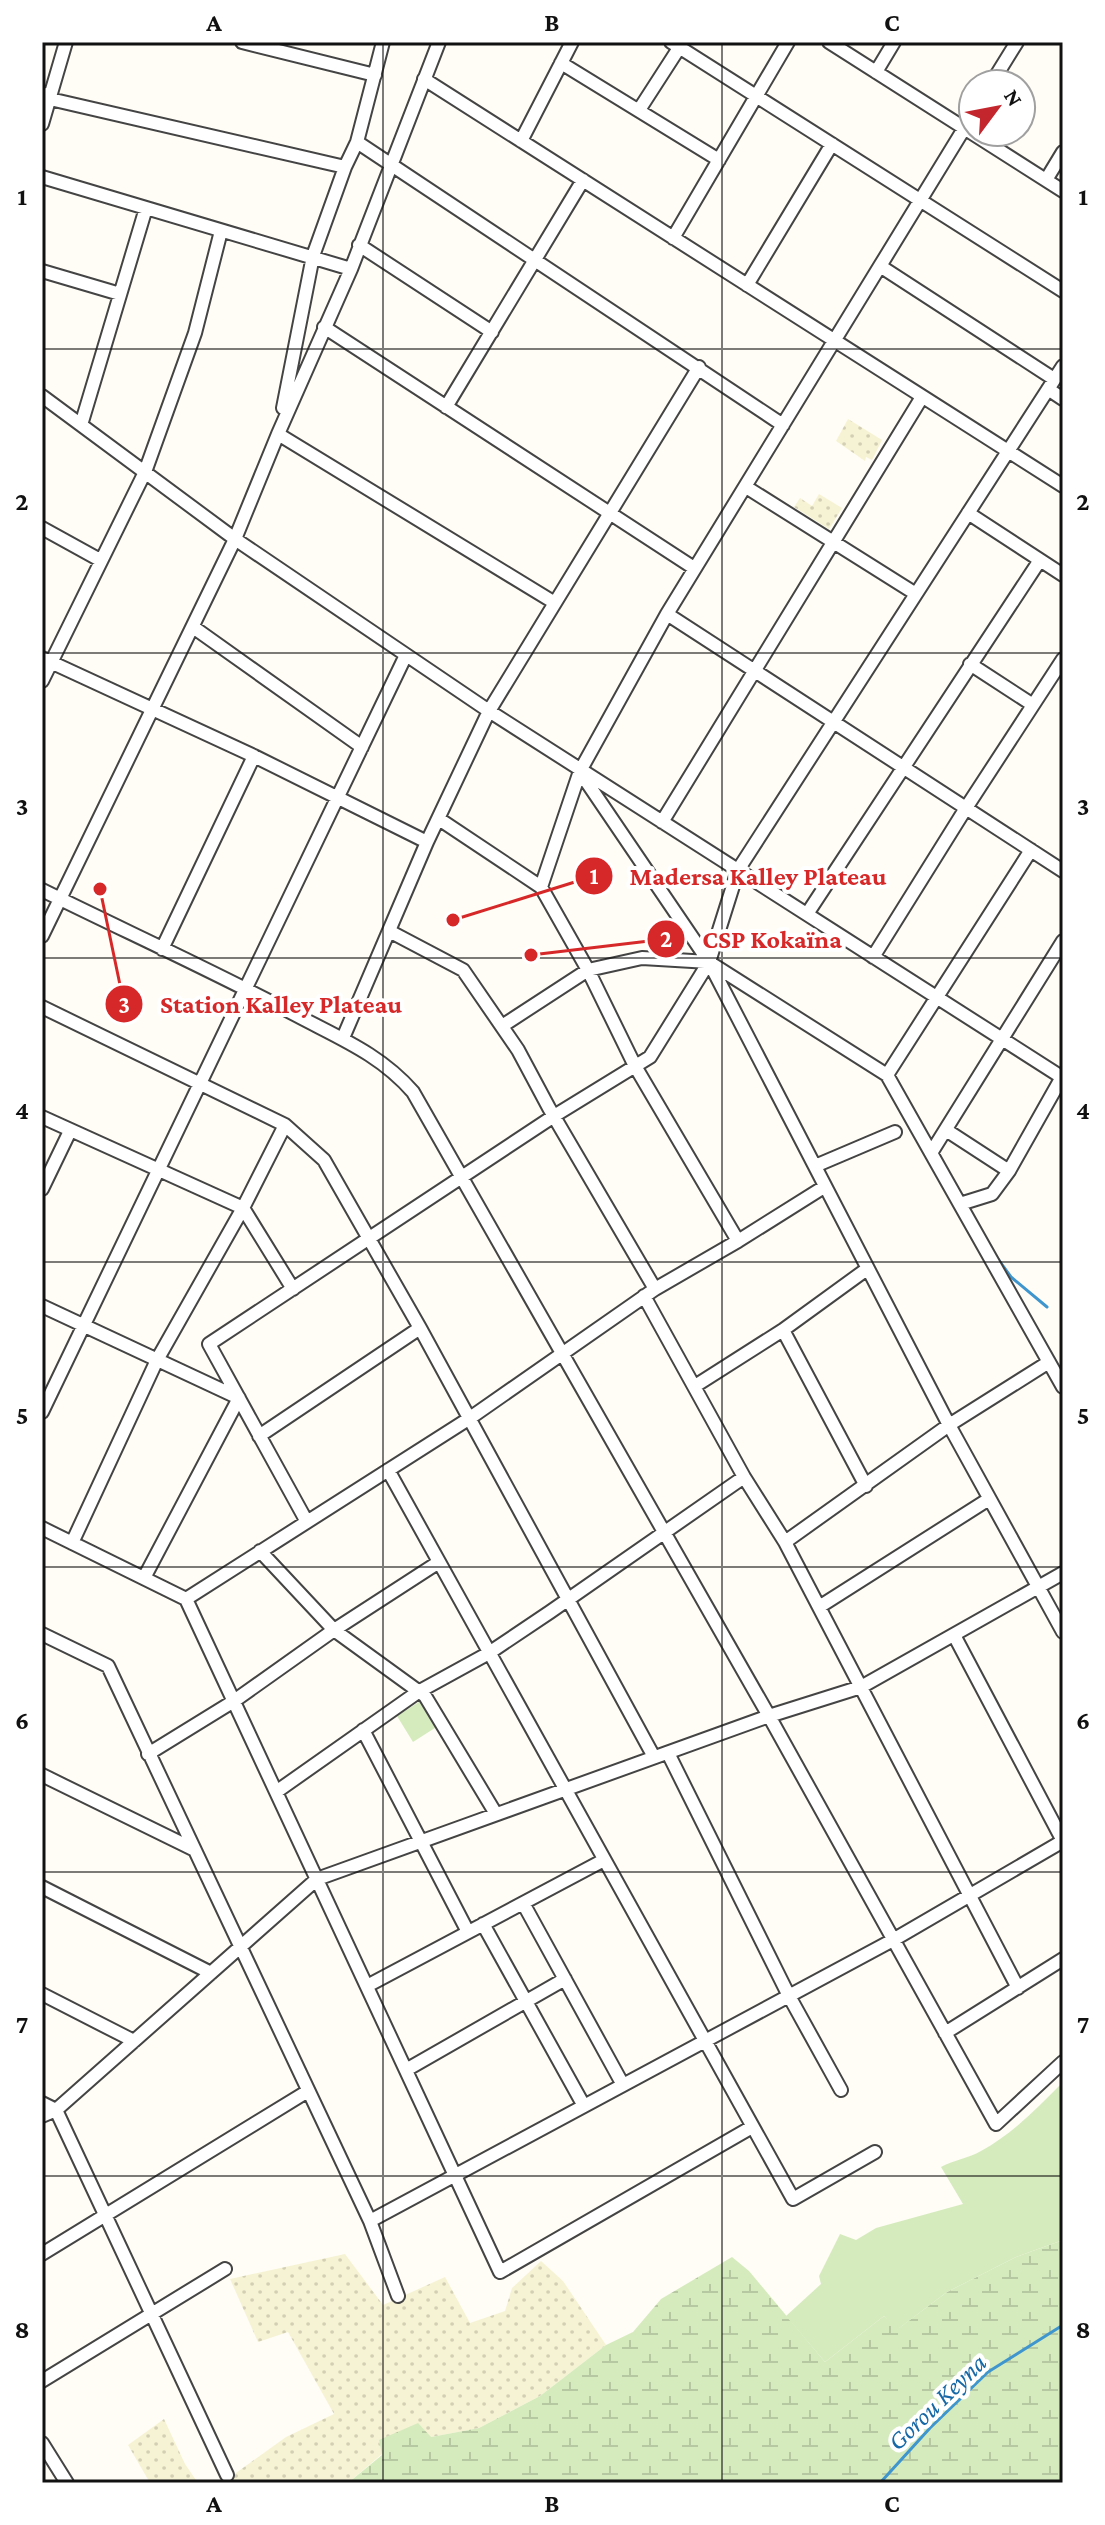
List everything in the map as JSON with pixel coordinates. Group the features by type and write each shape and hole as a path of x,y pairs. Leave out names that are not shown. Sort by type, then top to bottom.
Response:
{"street":[{"path":"42,124 46,96 66,42"},
{"path":"242,42 375,75"},
{"path":"278,434 313,256 357,142 383,42"},
{"path":"42,936 235,539 351,269 439,42"},
{"path":"521,141 572,42"},
{"path":"673,238 788,42"},
{"path":"829,42 957,124"},
{"path":"876,72 894,42"},
{"path":"1001,68 1017,42"},
{"path":"639,110 675,45 1063,291"},
{"path":"561,63 719,160"},
{"path":"424,79 1063,486"},
{"path":"46,96 345,167"},
{"path":"541,887 580,771 667,614 957,139"},
{"path":"357,142 783,425"},
{"path":"747,285 832,144"},
{"path":"996,148 1063,191"},
{"path":"1046,180 1063,152"},
{"path":"42,177 351,269"},
{"path":"446,407 583,180"},
{"path":"81,425 146,208"},
{"path":"42,681 46,660 145,472 195,333 221,231"},
{"path":"359,245 492,332"},
{"path":"880,266 1051,384 1063,399"},
{"path":"42,271 120,294"},
{"path":"324,327 694,568"},
{"path":"307,1522 209,1344 554,1116 650,1057 709,962 738,870 1063,366"},
{"path":"343,1038 427,842 489,711 699,367"},
{"path":"42,396 235,539 489,711 1063,1078 1009,1171 992,1194 960,1204"},
{"path":"662,822 922,397"},
{"path":"278,434 555,603"},
{"path":"746,487 916,594"},
{"path":"968,513 1063,575"},
{"path":"42,528 100,560"},
{"path":"807,914 1040,560"},
{"path":"667,614 1063,871"},
{"path":"193,627 362,747"},
{"path":"42,1412 406,655"},
{"path":"873,957 1063,659"},
{"path":"46,660 254,756 427,842"},
{"path":"970,664 1033,705"},
{"path":"1050,678 1063,686"},
{"path":"162,949 254,756"},
{"path":"580,771 709,962 949,1425 1063,1632"},
{"path":"439,819 541,887 588,970 635,1066 738,1241"},
{"path":"887,1075 1031,850"},
{"path":"42,890 343,1038 383,1062 413,1092 769,1716 996,2124 1063,2062"},
{"path":"389,931 463,970 529,1069 650,1293 744,1477 785,1542 1018,1988"},
{"path":"931,1153 1001,1038 1058,959 1063,941"},
{"path":"502,1026 588,970 642,958 709,962 887,1075 1063,1387"},
{"path":"42,1007 285,1125 324,1160 470,1418 654,1757"},
{"path":"42,1117 243,1208 293,1289"},
{"path":"72,1543 157,1360 243,1208 285,1125"},
{"path":"946,1130 1009,1171"},
{"path":"42,1189 70,1131"},
{"path":"815,1166 895,1132"},
{"path":"186,1599 470,1418 650,1293 824,1187"},
{"path":"695,1386 783,1330 867,1269"},
{"path":"42,1306 239,1398"},
{"path":"259,1436 420,1328"},
{"path":"783,1330 866,1486"},
{"path":"785,1542 949,1425 1049,1362"},
{"path":"144,1578 239,1398"},
{"path":"388,1470 793,2199 875,2152"},
{"path":"276,1792 418,1692 489,1653 568,1600 744,1477"},
{"path":"819,1607 989,1499"},
{"path":"42,1528 186,1599 500,2272 752,2127"},
{"path":"260,1551 334,1630 425,1696 496,1814"},
{"path":"148,1754 234,1701 334,1630 439,1562"},
{"path":"42,2116 56,2110 317,1879 769,1716 861,1687 1063,1573"},
{"path":"42,1634 108,1666 370,2221 398,2296"},
{"path":"370,2221 893,1940 1063,1841 954,1635"},
{"path":"363,1730 468,1932"},
{"path":"668,1753 789,1996 841,2090"},
{"path":"42,1775 193,1849"},
{"path":"367,1986 604,1860"},
{"path":"42,1887 211,1973"},
{"path":"523,1903 623,2085"},
{"path":"483,1924 584,2106"},
{"path":"945,2033 1063,1959"},
{"path":"406,2070 565,1979"},
{"path":"42,1994 134,2041"},
{"path":"42,2254 308,2091"},
{"path":"42,2103 56,2110 227,2475"},
{"path":"42,2381 225,2269"},
{"path":"42,2443 67,2483"}],"shaded area":[{"path":"848,419 882,440 872,460 866,457 865,461 836,441"},
{"path":"819,494 842,508 829,529 794,507 800,498 812,506"},
{"path":"345,2254 383,2305 445,2277 470,2323 505,2311 512,2288 541,2261 563,2281 606,2345 540,2396 479,2428 431,2437 379,2440 382,2454 348,2483 222,2483 286,2437 334,2414 288,2332 258,2342 230,2279"},
{"path":"164,2419 185,2464 198,2483 150,2483 128,2445"}],"green space":[{"path":"422,1700 438,1726 413,1742 397,1716"},
{"path":"1063,2082 1063,2240 1016,2257 947,2292 898,2329 884,2316 825,2362 786,2316 821,2284 819,2276 840,2234 856,2240 876,2228 963,2204 941,2167 993,2144 1025,2120"},
{"path":"1063,2240 1063,2483 348,2483 382,2455 379,2440 418,2423 431,2437 479,2428 540,2396 606,2345 633,2332 661,2299 732,2257 749,2271 825,2362 884,2316 899,2328 947,2292 1016,2257"}],"waterway":[{"path":"995,1255 1011,1277 1047,1307"},
{"name":"Gorou Keyna","path":"880,2483 930,2428 988,2372 1063,2325"}],"place":[{"name":"Station Kalley Plateau","path":"100,889"},
{"name":"Madersa Kalley Plateau","path":"453,920"},
{"name":"CSP Kokaïna","path":"531,955"}]}
